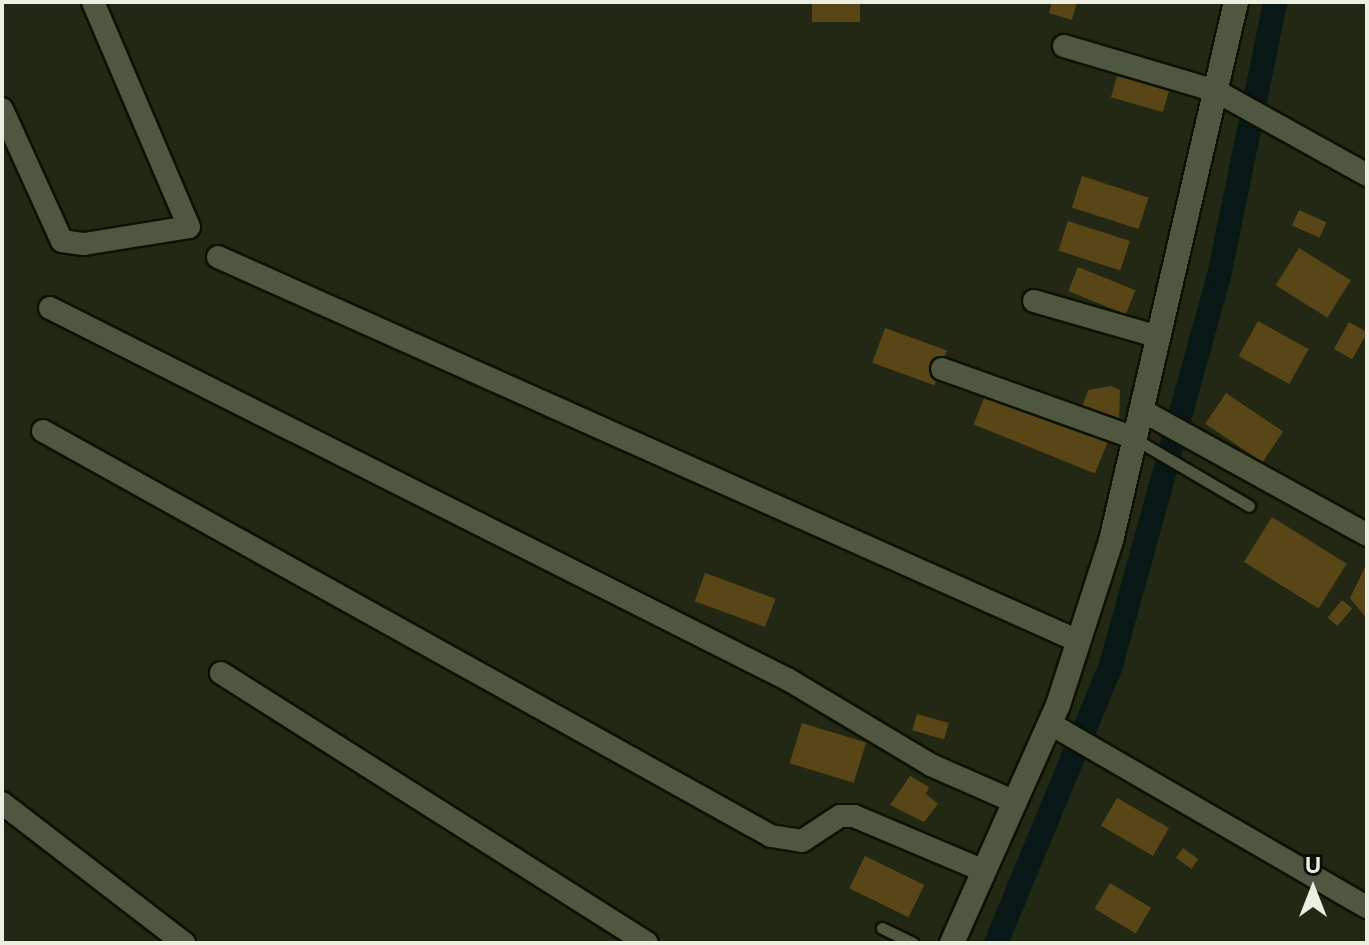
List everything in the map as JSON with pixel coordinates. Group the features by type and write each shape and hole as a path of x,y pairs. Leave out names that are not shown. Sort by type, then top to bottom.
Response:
{"street":[{"path":"2,109 62,241 84,244 189,227 93,2"},
{"path":"952,943 1049,723 1142,442 1149,414 1159,337 1236,2"},
{"path":"1064,46 1216,91 1367,175"},
{"path":"218,257 1078,641"},
{"path":"1034,301 1159,337"},
{"path":"50,308 789,680 931,765 1013,801"},
{"path":"942,369 1142,442"},
{"path":"1149,414 1367,535"},
{"path":"43,431 771,836 802,841 840,816 854,816 982,870"},
{"path":"221,673 647,943"},
{"path":"1049,723 1367,907"},
{"path":"2,803 184,943"}],"lane":[{"path":"1142,442 1184,463 1249,506"},
{"path":"882,928 913,943"}],"building":[{"path":"812,2 860,2 860,22 812,22"},
{"path":"1052,2 1077,2 1072,20 1049,13"},
{"path":"1117,76 1169,91 1163,112 1111,97"},
{"path":"1082,176 1149,198 1138,229 1072,207"},
{"path":"1299,210 1326,222 1319,238 1292,226"},
{"path":"1068,221 1130,241 1120,271 1058,250"},
{"path":"1299,248 1351,280 1327,318 1276,285"},
{"path":"1078,267 1135,290 1126,314 1068,291"},
{"path":"1258,321 1309,349 1289,384 1239,356"},
{"path":"1349,322 1367,332 1352,359 1334,349"},
{"path":"885,328 947,351 934,385 872,363"},
{"path":"1111,386 1120,390 1119,426 1082,407 1088,390"},
{"path":"987,391 1108,440 1095,473 974,424"},
{"path":"1226,393 1283,432 1263,462 1205,424"},
{"path":"1272,517 1347,564 1319,609 1244,562"},
{"path":"1367,563 1367,619 1350,598"},
{"path":"705,573 775,599 765,627 695,601"},
{"path":"1342,600 1352,608 1338,626 1328,618"},
{"path":"917,714 949,723 944,739 912,730"},
{"path":"802,723 866,743 854,783 790,763"},
{"path":"910,776 929,787 926,794 938,804 924,822 890,805"},
{"path":"1117,798 1169,828 1153,856 1101,826"},
{"path":"1183,848 1198,859 1191,869 1176,858"},
{"path":"865,856 924,885 909,917 849,888"},
{"path":"1110,883 1151,908 1136,933 1095,909"}],"waterway":[{"path":"996,943 1111,665 1219,276 1275,2"}]}
